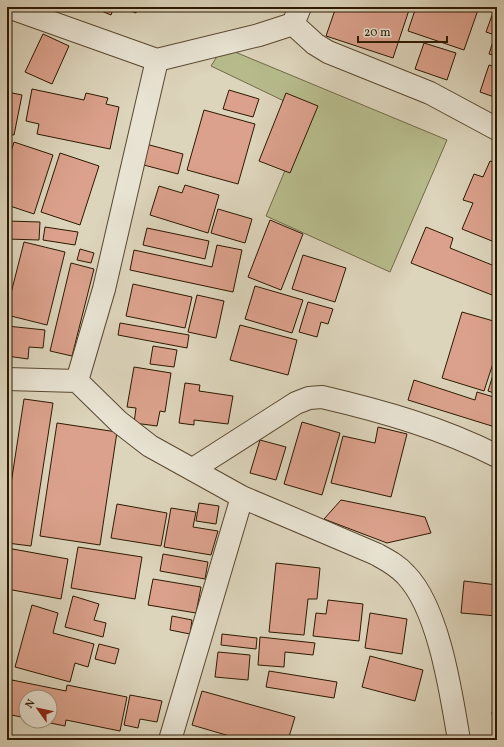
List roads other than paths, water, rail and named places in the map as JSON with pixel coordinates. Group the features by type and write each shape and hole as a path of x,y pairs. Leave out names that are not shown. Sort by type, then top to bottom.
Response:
{"street":[{"path":"8,7 157,60 259,35 296,15 315,44 328,52 430,93 497,130"},
{"path":"78,381 104,289 157,60"},
{"path":"7,379 78,381 119,422 150,446 242,497 394,563 407,575 420,593 430,612 450,685 459,740"},
{"path":"193,469 296,403 309,398 322,397 437,429 458,437 497,456"},
{"path":"170,740 242,497"}]}
